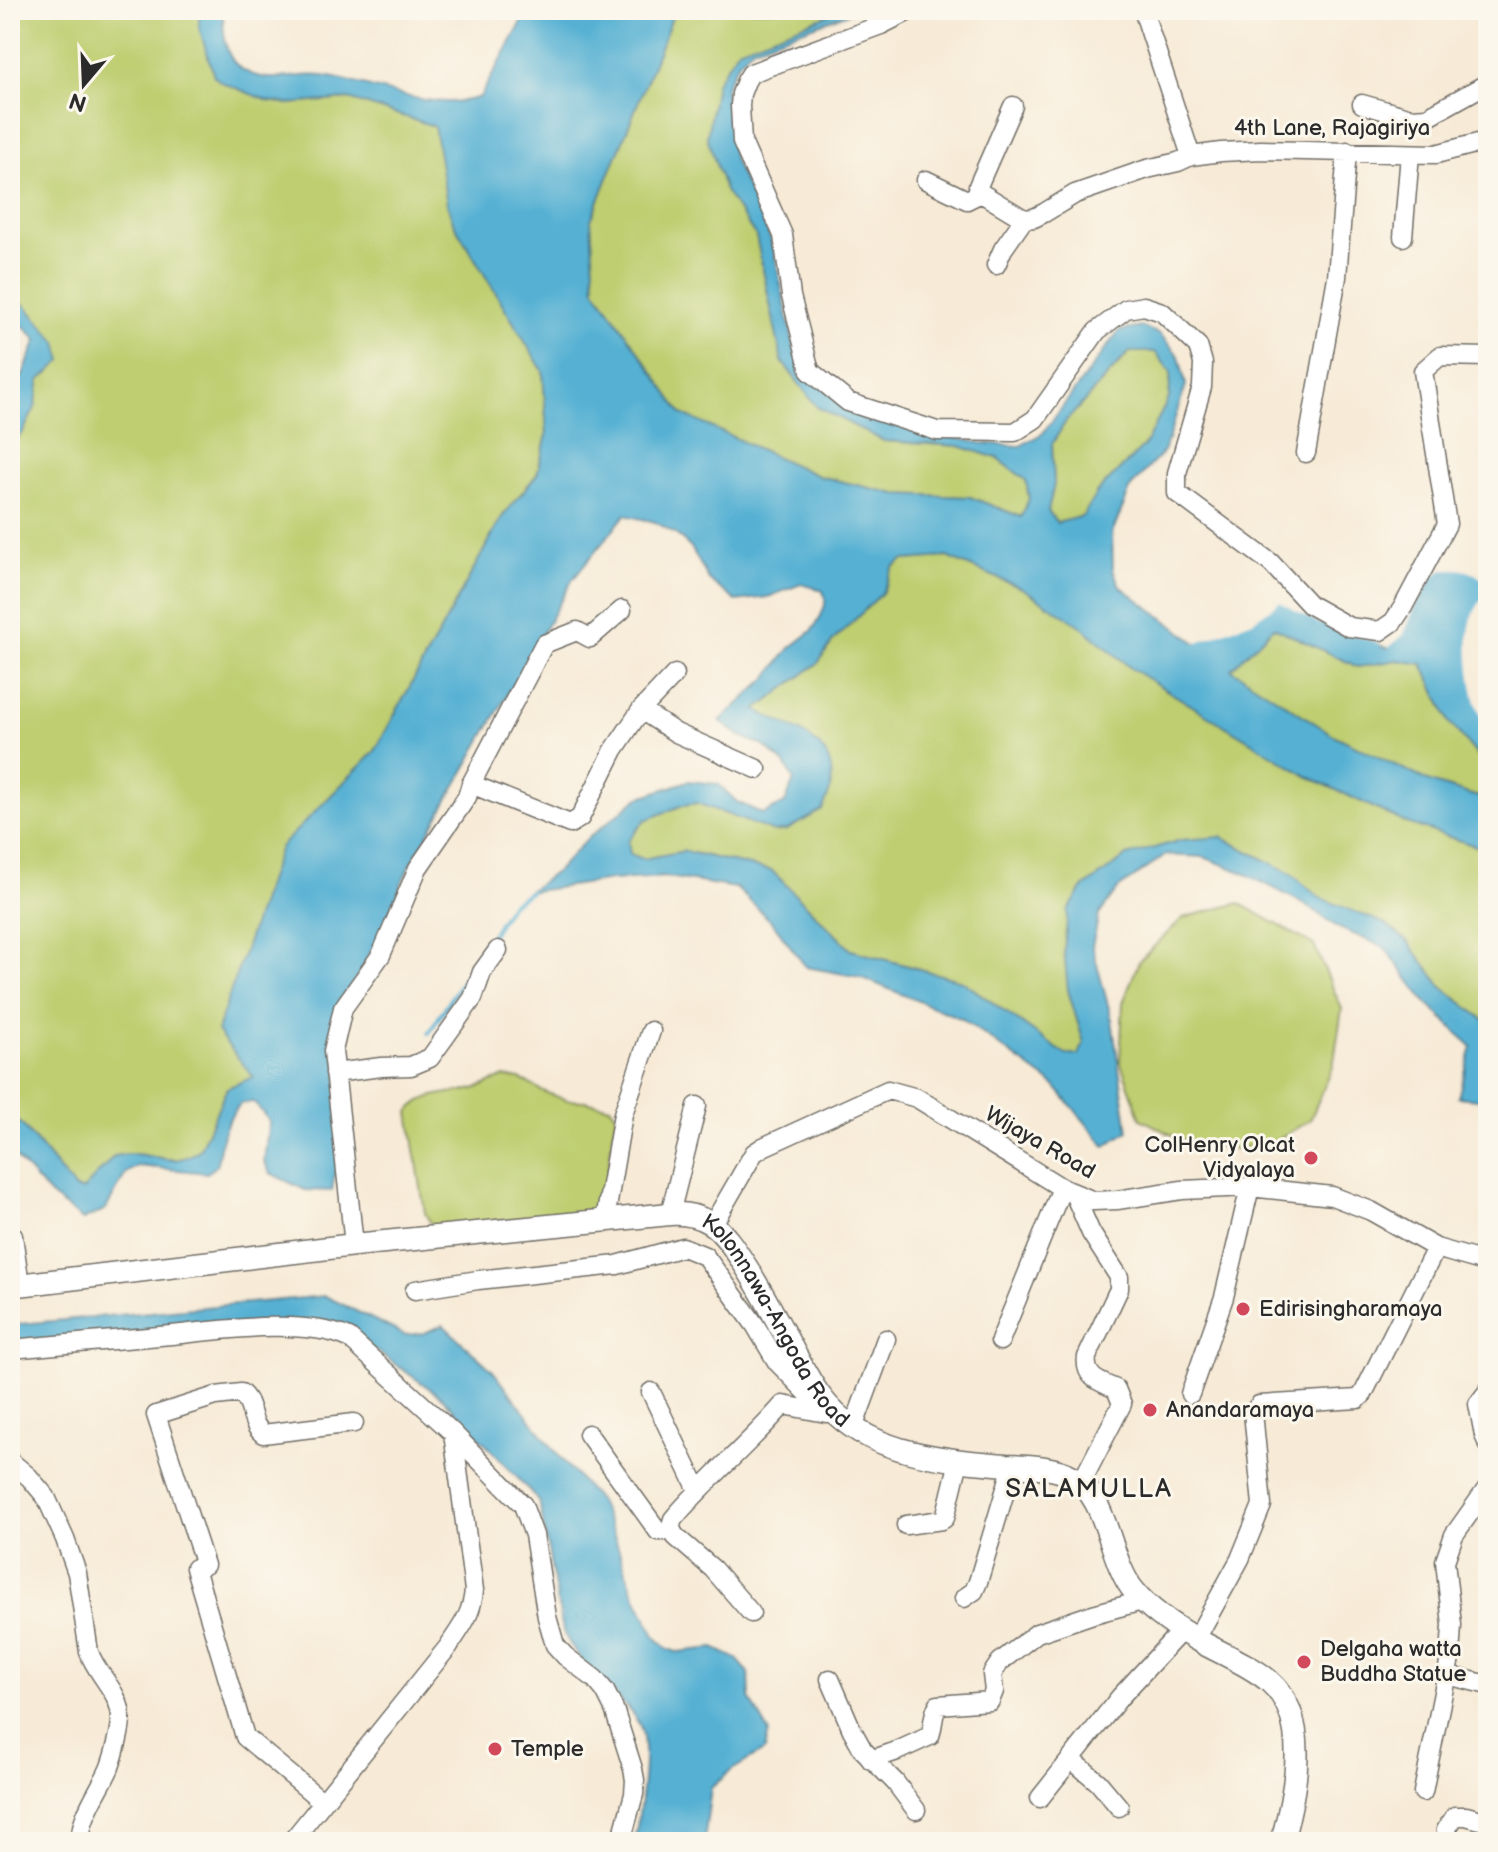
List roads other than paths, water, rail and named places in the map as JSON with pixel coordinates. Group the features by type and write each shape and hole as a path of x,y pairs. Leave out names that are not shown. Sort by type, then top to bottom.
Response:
{"main road":[{"name":"Kolonnawa-Angoda Road","path":"15,1285 354,1245 686,1213 713,1224 734,1247 819,1397 840,1419 895,1447 923,1455 1064,1473 1081,1483"},
{"path":"1081,1483 1102,1517 1125,1579 1142,1601 1189,1635 1262,1676 1284,1699 1292,1715 1296,1762 1294,1793 1282,1842"}],"street":[{"path":"911,10 881,25 751,73 741,94 742,142 783,235 791,296 810,371 848,402 937,431 1015,432 1035,419 1097,331 1126,309 1144,306 1162,312 1198,346 1203,363 1202,387 1177,473 1177,493 1271,563 1310,605 1349,627 1380,631 1393,622 1403,607 1447,524 1423,371 1440,356 1488,357"},
{"path":"1143,10 1191,156"},
{"path":"1362,104 1411,118 1427,117 1488,83"},
{"path":"996,265 1024,219 981,193 978,186 1013,106"},
{"name":"4th Lane, Rajagiriya","path":"1024,219 1034,218 1075,194 1191,156 1261,150 1436,154 1487,140"},
{"path":"1306,453 1337,277 1347,151"},
{"path":"1403,237 1410,154"},
{"path":"926,180 967,200 981,193"},
{"path":"354,1245 333,1051 343,1008 381,955 418,868 467,797 544,644 577,631 590,638 622,610"},
{"path":"471,784 570,824 580,818 614,750 641,710 675,674"},
{"path":"641,710 676,733 757,769"},
{"path":"335,1073 411,1066 430,1058 473,998 482,972 498,950"},
{"path":"605,1220 623,1114 651,1031"},
{"name":"Wijaya Road","path":"713,1224 754,1153 888,1090 917,1098 1068,1191 1094,1201 1182,1190 1250,1187 1332,1196 1371,1211 1436,1248 1488,1263"},
{"path":"670,1214 697,1106"},
{"path":"1190,1394 1224,1297 1250,1187"},
{"path":"1000,1341 1068,1191"},
{"path":"1068,1191 1119,1277 1119,1289 1086,1365 1088,1374 1094,1380 1116,1389 1122,1404 1081,1483"},
{"path":"10,1232 13,1236 15,1285"},
{"path":"415,1290 617,1265 683,1247 705,1256 755,1325 777,1362 840,1419"},
{"path":"1040,1798 1120,1697 1189,1635 1240,1559 1262,1505 1253,1412 1259,1405 1358,1399 1436,1248"},
{"path":"10,1349 286,1327 338,1333 349,1338 453,1433 523,1505 534,1535 547,1617 555,1645 605,1691 614,1709 635,1780 621,1842"},
{"path":"840,1419 886,1339"},
{"path":"1488,1391 1478,1404 1488,1444"},
{"path":"651,1392 698,1490"},
{"path":"323,1802 245,1737 195,1568 205,1565 156,1415 216,1396 241,1393 248,1399 255,1428 263,1434 354,1423"},
{"path":"671,1531 673,1519 698,1490 783,1405 840,1419"},
{"path":"291,1842 448,1647 473,1605 474,1590 453,1433"},
{"path":"588,1434 658,1531 671,1531 713,1569 751,1613"},
{"path":"10,1461 46,1497 65,1539 77,1573 92,1662 107,1681 118,1703 121,1720 110,1766 84,1820 81,1842"},
{"path":"906,1525 945,1518 959,1461"},
{"path":"964,1598 974,1591 978,1582 1013,1465"},
{"path":"1423,1792 1447,1675 1452,1625 1445,1561 1454,1535 1488,1487"},
{"path":"871,1760 930,1736 934,1725 933,1714 938,1705 990,1701 994,1691 992,1674 1000,1662 1037,1633 1142,1601"},
{"path":"1447,1675 1488,1685"},
{"path":"830,1679 863,1750 895,1782 916,1810"},
{"path":"1071,1759 1098,1782 1119,1807"},
{"path":"1446,1830 1455,1816 1487,1815"}],"water":[{"path":"199,10 223,10 225,41 230,56 239,67 259,77 323,76 443,102 480,97 520,26 522,10 675,10 591,220 595,289 682,414 818,476 896,494 970,497 1021,517 1029,499 1026,480 997,458 959,446 884,441 817,407 782,361 756,236 725,191 707,137 716,83 738,49 842,10 857,10 752,48 737,64 725,88 733,158 772,242 795,351 815,383 909,429 981,443 1020,446 1043,433 1119,331 1142,327 1160,334 1179,356 1186,385 1164,451 1131,487 1112,533 1113,570 1120,586 1198,644 1255,622 1280,604 1317,625 1391,649 1405,636 1429,584 1437,577 1461,572 1478,579 1486,587 1469,621 1467,662 1476,709 1488,731 1488,768 1450,723 1423,664 1397,660 1358,667 1274,627 1231,669 1335,736 1430,782 1488,800 1488,850 1404,822 1307,776 1132,669 1081,626 1022,588 947,557 904,560 893,567 882,593 833,641 818,663 756,710 796,729 819,745 827,756 831,786 822,810 787,830 774,832 697,803 683,805 645,820 628,841 630,854 643,859 684,851 772,871 851,950 962,981 1066,1055 1079,1055 1084,1043 1068,990 1064,950 1068,911 1082,889 1127,856 1181,840 1221,837 1289,872 1320,898 1386,924 1408,942 1443,988 1488,1023 1488,1060 1484,1072 1488,1077 1488,1100 1458,1097 1472,1047 1425,1001 1384,947 1339,928 1303,903 1244,873 1204,857 1165,855 1118,889 1099,915 1092,946 1112,1020 1128,1131 1105,1146 1055,1086 962,1019 860,977 806,967 772,922 736,888 668,877 611,880 527,892 557,871 586,840 638,798 688,781 718,784 737,802 763,814 785,803 794,780 785,764 764,746 740,736 720,721 767,678 790,648 812,631 825,605 822,590 801,584 768,597 736,601 709,580 692,549 676,534 655,522 625,515 573,579 405,875 387,921 358,976 339,1000 337,1161 332,1191 305,1190 270,1173 264,1161 269,1121 254,1102 241,1103 230,1117 221,1140 217,1165 207,1173 138,1166 126,1173 106,1209 83,1220 50,1195 10,1151 10,1113 75,1189 83,1190 114,1156 135,1154 176,1159 192,1155 200,1149 227,1088 253,1077 217,1031 280,847 375,751 502,517 537,475 547,435 543,371 454,224 447,204 434,126 349,99 288,104 268,101 221,82 214,76 199,27","holes":["1129,352 1155,352 1171,372 1169,398 1145,445 1097,492 1083,516 1057,523 1048,511 1054,484 1052,444 1066,421"]},
{"path":"10,297 26,306 57,342 62,361 40,380 35,408 23,432 10,445 10,406 37,340 10,312"},
{"path":"325,1296 405,1335 424,1333 443,1325 493,1371 562,1460 599,1501 633,1591 656,1638 668,1649 677,1652 714,1648 737,1659 749,1673 750,1699 769,1732 765,1750 732,1770 711,1788 704,1842 634,1842 644,1766 640,1726 624,1704 581,1659 563,1631 539,1501 443,1398 351,1333 329,1322 252,1324 10,1345 10,1325"}],"waterway":[{"path":"1429,586 1439,574 1456,571 1473,575 1486,587 1470,617 1467,646 1472,694 1481,722 1488,731"},
{"path":"1390,649 1405,636 1420,600"},
{"path":"1198,644 1255,622 1280,604 1317,625 1329,628"},
{"path":"1348,635 1378,645"},
{"path":"429,1033 511,904 531,891"}],"place":[{"name":"ColHenry Olcat Vidyalaya","path":"1311,1158"},
{"name":"Edirisingharamaya","path":"1243,1309"},
{"name":"Anandaramaya","path":"1150,1410"},
{"name":"Delgaha watta Buddha Statue","path":"1304,1662"},
{"name":"Temple","path":"495,1749"}],"district":[{"name":"SALAMULLA","path":"1089,1489"}]}
